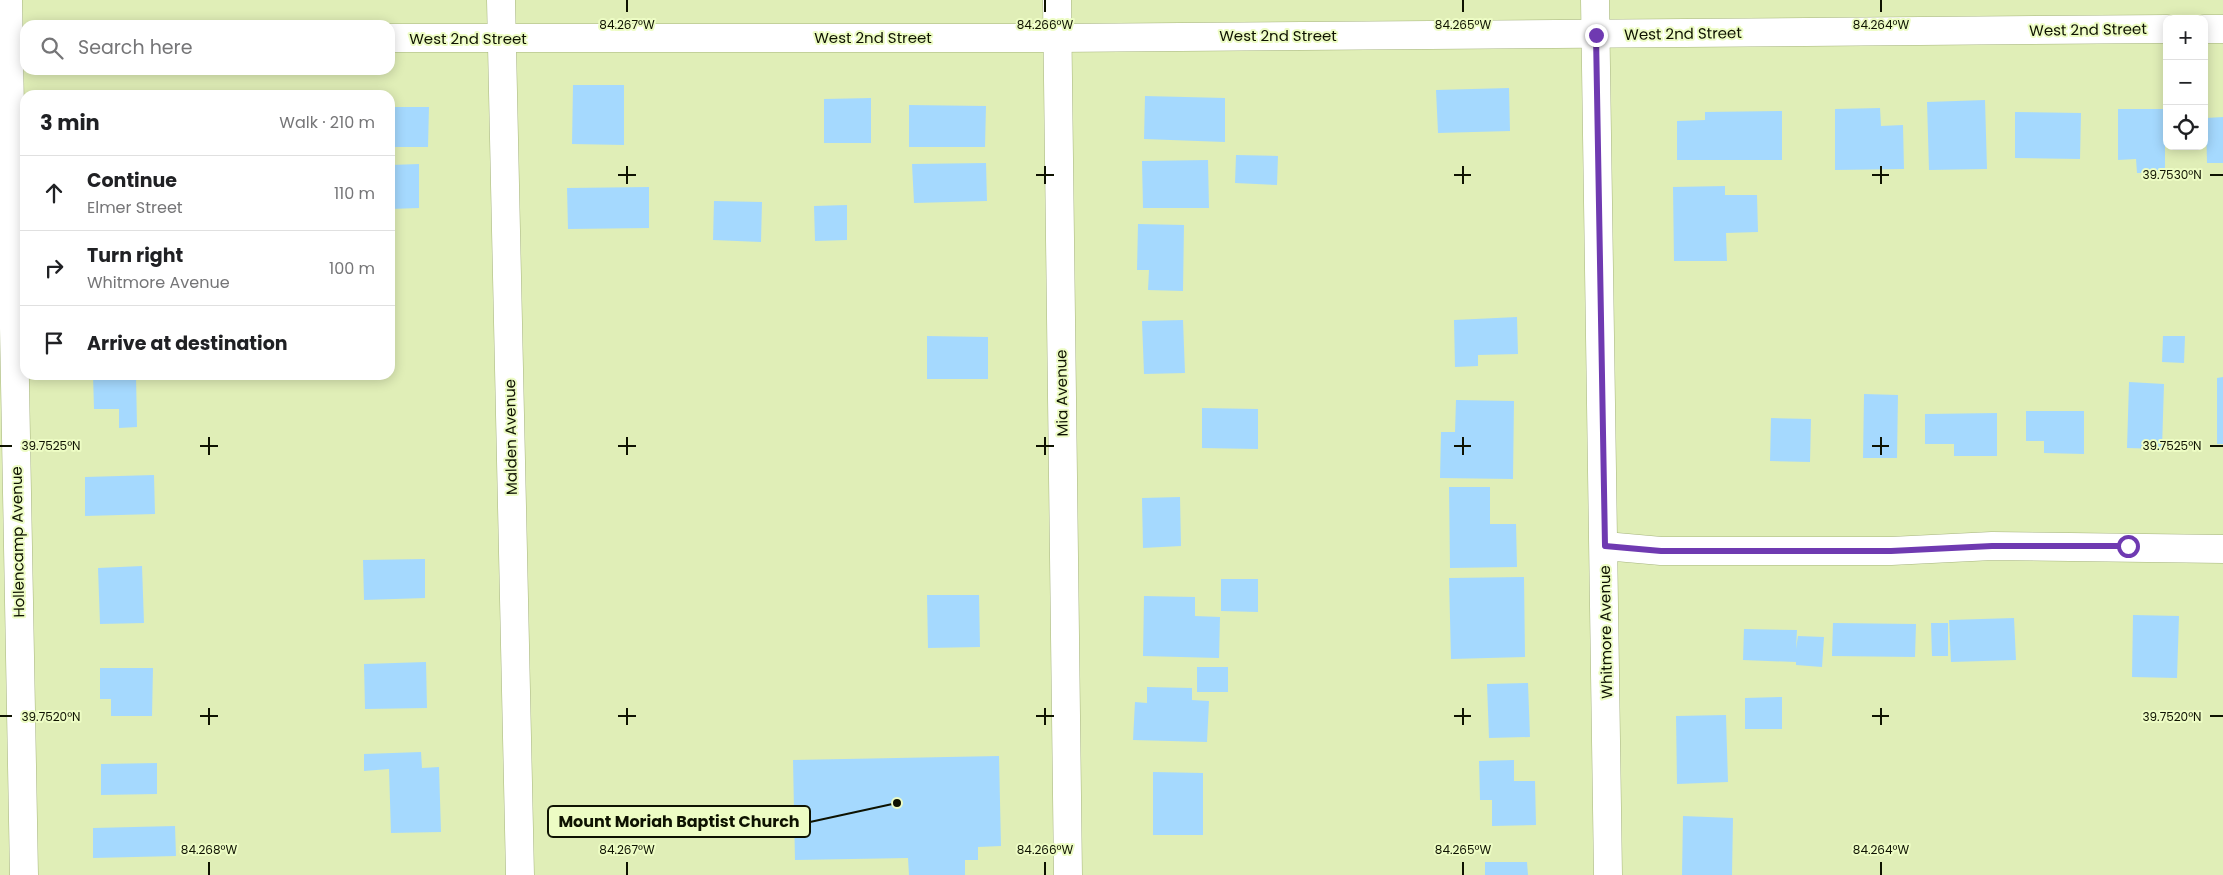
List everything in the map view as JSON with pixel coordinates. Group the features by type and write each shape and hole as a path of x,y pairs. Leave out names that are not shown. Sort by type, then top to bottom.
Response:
{"street":[{"name":"Hollencamp Avenue","path":"8,0 11,36 24,875"},
{"name":"Malden Avenue","path":"501,0 520,875"},
{"name":"Mia Avenue","path":"1057,0 1068,875"},
{"name":"Whitmore Avenue","path":"1595,0 1605,546 1608,875"},
{"name":"West 2nd Street","path":"395,38 1057,38 2163,29"},
{"path":"2208,29 2223,29"},
{"path":"1605,546 1661,551 1891,551 1992,546 2223,549"}],"building":[{"path":"573,85 624,85 624,145 572,144"},
{"path":"1509,88 1510,131 1438,133 1436,90"},
{"path":"1145,96 1225,98 1225,142 1144,139"},
{"path":"871,98 871,143 824,143 824,99"},
{"path":"1985,100 1987,169 1929,170 1927,102"},
{"path":"909,105 986,106 985,147 909,147"},
{"path":"395,107 429,107 428,147 395,147"},
{"path":"1880,108 1881,126 1903,125 1904,169 1835,170 1835,109"},
{"path":"2118,109 2163,109 2165,173 2137,173 2136,159 2118,160"},
{"path":"1782,111 1782,160 1677,160 1677,121 1705,120 1705,112"},
{"path":"2015,112 2081,113 2080,159 2015,158"},
{"path":"2223,117 2223,163 2207,163 2208,118"},
{"path":"1236,155 1278,156 1277,185 1235,183"},
{"path":"1208,160 1209,208 1143,208 1142,161"},
{"path":"986,163 987,201 914,203 912,164"},
{"path":"419,164 419,208 395,209 395,165"},
{"path":"1725,186 1725,195 1757,195 1758,232 1726,233 1727,261 1674,261 1673,187"},
{"path":"649,187 649,228 568,229 567,188"},
{"path":"714,201 762,202 761,242 713,240"},
{"path":"847,205 847,240 815,241 814,206"},
{"path":"1138,224 1184,225 1183,291 1148,290 1149,270 1137,270"},
{"path":"1517,317 1518,354 1478,355 1478,366 1455,367 1454,320"},
{"path":"1183,320 1185,373 1144,374 1142,321"},
{"path":"927,336 988,337 988,379 927,379"},
{"path":"2163,336 2185,336 2184,363 2162,362"},
{"path":"2223,377 2223,444 2217,444 2217,378"},
{"path":"93,380 136,380 137,427 119,428 119,409 94,409"},
{"path":"2129,382 2164,384 2162,449 2127,448"},
{"path":"1864,394 1898,395 1897,458 1863,458"},
{"path":"1456,400 1514,401 1513,479 1440,478 1441,432 1455,432"},
{"path":"1202,408 1258,409 1258,449 1202,448"},
{"path":"2026,411 2084,411 2084,454 2044,453 2044,441 2026,441"},
{"path":"1997,413 1997,456 1954,456 1954,444 1925,444 1925,414"},
{"path":"1771,418 1811,419 1810,462 1770,461"},
{"path":"154,475 155,514 85,516 85,477"},
{"path":"1449,487 1490,487 1490,524 1516,524 1517,567 1450,568"},
{"path":"1180,497 1181,546 1143,548 1142,498"},
{"path":"425,559 425,598 364,600 363,560"},
{"path":"142,566 144,623 100,624 98,568"},
{"path":"1524,577 1525,657 1451,659 1449,578"},
{"path":"1221,579 1258,579 1258,612 1221,611"},
{"path":"927,595 979,595 980,647 928,648"},
{"path":"1144,596 1195,597 1195,616 1220,617 1219,658 1143,656"},
{"path":"2133,615 2179,616 2177,678 2132,677"},
{"path":"2014,618 2016,660 1951,662 1949,620"},
{"path":"1833,623 1916,624 1915,657 1832,656"},
{"path":"1931,623 1948,623 1948,656 1932,656"},
{"path":"1744,629 1797,630 1796,649 1798,636 1824,637 1822,667 1796,665 1796,662 1743,660"},
{"path":"426,662 427,708 365,709 364,664"},
{"path":"1197,667 1228,667 1228,692 1197,692"},
{"path":"100,668 153,668 152,716 111,716 111,699 100,699"},
{"path":"1528,683 1530,737 1489,738 1487,684"},
{"path":"1147,687 1192,688 1192,700 1209,701 1207,742 1133,740 1135,702 1147,703"},
{"path":"1782,697 1782,729 1745,729 1745,698"},
{"path":"1726,715 1728,782 1677,784 1676,716"},
{"path":"421,752 422,768 439,767 441,832 391,833 389,769 364,771 364,754"},
{"path":"999,756 1001,846 978,847 978,860 965,860 965,875 909,875 908,858 795,860 793,760"},
{"path":"1514,760 1514,781 1535,781 1536,825 1492,826 1492,800 1480,800 1479,761"},
{"path":"157,763 157,794 101,795 101,764"},
{"path":"1153,772 1203,773 1203,835 1153,835"},
{"path":"1683,816 1733,818 1732,875 1682,875"},
{"path":"175,826 176,856 93,858 93,828"},
{"path":"1485,862 1527,862 1528,875 1485,875"}],"place":[{"name":"Mount Moriah Baptist Church","path":"897,803"}],"route":[{"path":"1596,35 1605,546 1661,551 1891,551 1992,546 2128,546"}]}
